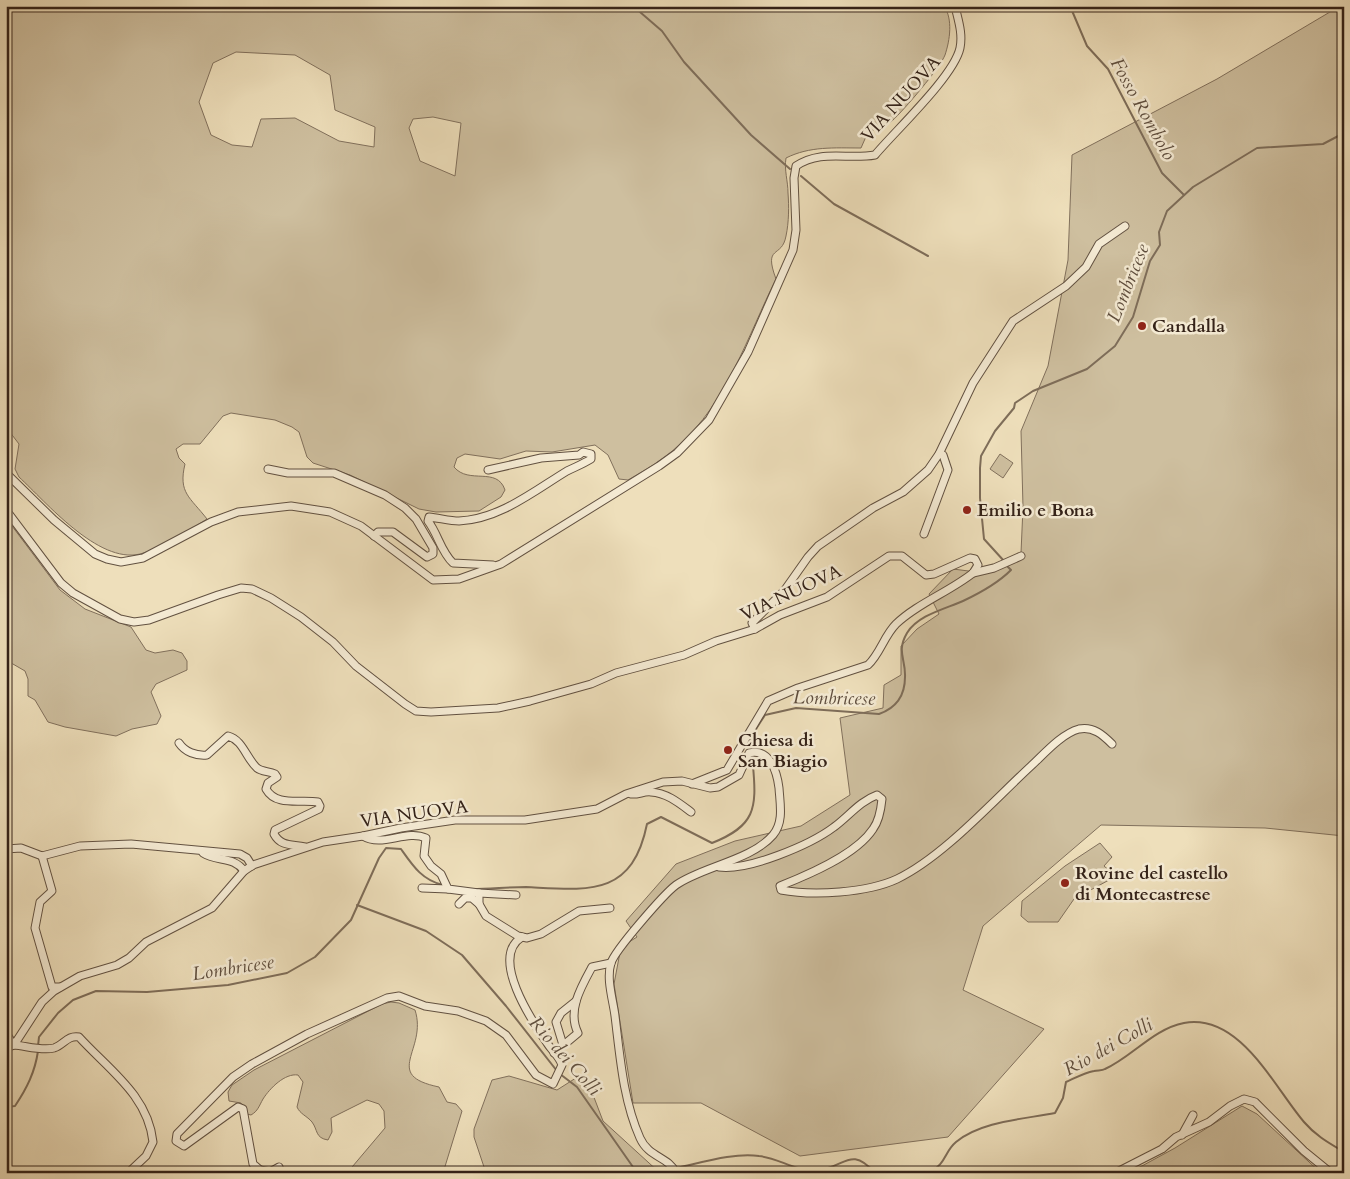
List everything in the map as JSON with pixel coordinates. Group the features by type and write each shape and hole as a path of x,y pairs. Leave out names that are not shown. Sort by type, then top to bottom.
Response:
{"street":[{"name":"VIA NUOVA","path":"6,473 54,520 95,554 121,562 144,558 211,522 238,512 291,506 330,512 360,526 433,580 459,579 501,564 659,466 677,453 709,420 748,352 793,250 796,230 794,178 796,166 807,159 830,155 865,157 875,155 953,67 960,48 961,30 955,6"},
{"path":"755,629 752,623 784,591 818,546 873,508 903,492 928,470 939,454 973,383 1013,321 1066,286 1086,267 1099,244 1125,226"},
{"path":"488,470 541,458 579,455 583,452 591,454 584,464 569,470 530,496 496,511 459,521 429,517 428,521 437,532 446,556 453,563 476,566 501,564"},
{"path":"924,534 948,470 942,455 939,454"},
{"path":"268,470 288,473 334,473 385,495 405,508 416,519 433,548 433,554 426,557 392,532 378,532 374,536"},
{"name":"VIA NUOVA","path":"6,510 60,583 73,593 120,619 134,622 148,620 241,588 252,589 271,598 301,617 333,642 356,666 416,710 431,712 498,708 558,694 616,672 684,655 716,641 755,629 780,615 827,596 889,556 902,556 926,575 934,574 970,558 974,559 978,565 973,573 897,624 885,637 875,657 868,665 798,688 768,701 727,770 692,784 663,782 626,794 597,809 525,820 455,820 401,828 323,842 252,866 244,871 212,908 146,942 129,958 117,965 80,976 61,987 42,1002 9,1046"},
{"path":"973,573 994,568 1021,556"},
{"path":"719,867 728,868 778,856 834,828 864,802 877,795 882,799 880,813 874,828 863,841 838,859 780,886 781,890 790,892 876,887 898,878 925,861 973,822 1051,747 1070,734 1080,729 1095,730 1112,744"},
{"path":"179,743 188,751 199,756 207,755 224,738 232,737 238,742 258,769 275,774 277,777 268,783 266,789 273,798 286,801 318,802 319,809 303,815 274,834 277,840 284,844 306,847"},
{"path":"676,1173 672,1164 646,1149 630,1111 611,990 611,963 624,942 676,885 756,849 774,834 781,817 776,771 771,761 760,753 749,753 740,776 725,785 710,788 692,784"},
{"path":"626,794 635,795 649,792 661,794 672,798 691,812"},
{"path":"363,836 372,842 418,834 426,838 424,856 430,866 441,874 448,889"},
{"path":"6,849 21,848 42,856 80,846 131,844 201,852 240,854 247,858 252,866"},
{"path":"201,852 212,858 240,864 244,871"},
{"path":"42,856 52,891 40,902 35,928 52,988 61,987"},
{"path":"422,888 516,895"},
{"path":"479,893 479,904"},
{"path":"459,904 465,898 472,898 479,904 486,916 522,937"},
{"path":"279,1167 270,1172 260,1170 253,1164 242,1109 238,1107 184,1146 176,1141 177,1134 233,1077 252,1064 307,1034 387,998 399,996 425,1006 458,1011 486,1021 506,1035 536,1075 553,1084 561,1071 562,1065 514,985 510,969 512,947 522,937 540,934 579,911 610,908"},
{"path":"554,1053 578,1033 574,1024 576,1001 592,967 611,963"},
{"path":"563,1045 556,1022 560,1013 576,1001"},
{"path":"6,1032 11,1041 9,1046 55,1048 70,1037 79,1037 136,1095 152,1133 153,1142 146,1156 128,1173"},
{"path":"1115,1173 1162,1150 1182,1135 1209,1122 1230,1106 1244,1099 1255,1102 1304,1151 1330,1173"},
{"path":"1182,1135 1193,1115"}],"shaded area":[{"path":"6,6 944,6 947,11 950,30 942,61 921,89 892,121 868,132 861,148 832,148 804,151 786,158 785,167 789,203 788,220 784,243 772,256 776,279 735,367 710,410 695,429 666,456 628,480 619,479 608,455 595,445 552,452 526,451 500,459 465,454 457,458 454,467 467,475 496,479 505,490 501,497 479,511 436,512 419,509 350,475 313,463 307,457 299,432 292,427 275,420 231,413 223,416 200,444 183,444 176,449 179,458 185,464 183,474 184,488 191,500 207,519 158,548 140,554 124,555 107,550 90,541 58,515 19,477 15,469 19,444 6,427","holes":["236,52 295,55 330,75 335,110 375,127 374,147 339,141 295,118 261,119 252,147 232,145 211,135 199,102 213,63","433,117 461,123 455,176 420,161 409,128 413,119"]},
{"path":"1340,6 1344,6 1344,836 1265,828 1101,825 983,926 963,990 1044,1029 948,1137 800,1156 701,1103 633,1103 614,984 621,947 637,937 626,921 676,864 735,841 801,826 850,795 840,718 883,708 884,685 901,675 901,646 917,629 939,614 929,594 953,569 984,573 1021,553 1023,507 1021,431 1048,366 1068,260 1072,155 1217,79"},
{"path":"1000,454 1013,463 1003,478 990,469"},
{"path":"6,518 60,590 85,609 131,627 146,650 155,653 173,650 182,653 187,661 187,670 156,684 151,692 161,716 157,724 132,729 116,736 65,727 48,722 35,700 28,696 28,679 25,671 6,660"},
{"path":"1100,843 1112,857 1104,866 1111,872 1109,880 1074,899 1058,922 1028,922 1021,916 1022,901 1065,866"},
{"path":"399,1003 415,1010 416,1037 409,1068 413,1076 422,1082 439,1087 447,1102 456,1104 462,1111 443,1173 347,1173 385,1128 384,1111 379,1104 367,1100 331,1118 332,1132 328,1140 324,1139 319,1136 312,1122 297,1107 303,1082 298,1075 288,1076 278,1082 251,1115 247,1114 241,1103 229,1101 228,1092 232,1085 254,1070 382,1004"},
{"path":"509,1076 557,1090 579,1076 587,1079 603,1121 660,1173 486,1173 474,1137 474,1129 492,1080"},
{"path":"1242,1106 1257,1114 1321,1173 1129,1173 1175,1148"}],"waterway":[{"path":"633,6 662,31 684,62 751,135 790,169"},
{"name":"Fosso Rombolo","path":"1070,6 1087,46 1108,69 1162,173 1184,195"},
{"name":"Lombricese","path":"1004,561 984,539 980,498 981,456 995,431 1014,408 1015,403 1033,391 1087,369 1115,346 1133,317 1150,261 1160,245 1159,232 1167,211 1193,187 1257,148 1323,144 1344,133"},
{"path":"801,176 834,204 928,256"},
{"name":"Lombricese","path":"472,889 526,887 569,889 587,888 604,884 618,877 630,865 640,848 647,824 661,817 712,843 726,837 745,823 753,805 754,781 750,743 765,715 796,708 879,714 890,708 898,700 905,684 902,645 907,633 925,617 963,601 994,584 1011,570 1006,565"},
{"name":"Lombricese","path":"38,1046 39,1037 58,1013 73,1000 96,991 147,992 228,985 287,973 315,957 351,920 379,858 386,848 401,849 414,867 424,876 443,885"},
{"name":"Rio dei Colli","path":"357,905 426,931 462,955 506,1006 557,1071"},
{"name":"Rio dei Colli","path":"929,1173 939,1165 952,1146 966,1135 990,1125 1055,1113 1063,1098 1066,1082 1087,1073 1104,1070 1162,1031 1184,1023 1204,1023 1222,1029 1239,1041 1268,1073 1304,1122 1323,1139 1344,1152"},
{"name":"Lombricese","path":"6,1107 15,1106 23,1093 33,1073 38,1051"},
{"name":"Rio dei Colli","path":"560,1074 577,1087 633,1167 669,1168"},
{"name":"Rio dei Colli","path":"676,1168 739,1155 750,1155 766,1157 810,1170 827,1168 853,1159 859,1160 875,1173"}],"place":[{"name":"Candalla","path":"1142,326"},
{"name":"Emilio e Bona","path":"967,510"},
{"name":"Chiesa di San Biagio","path":"728,750"},
{"name":"Rovine del castello di Montecastrese","path":"1065,883"}]}
